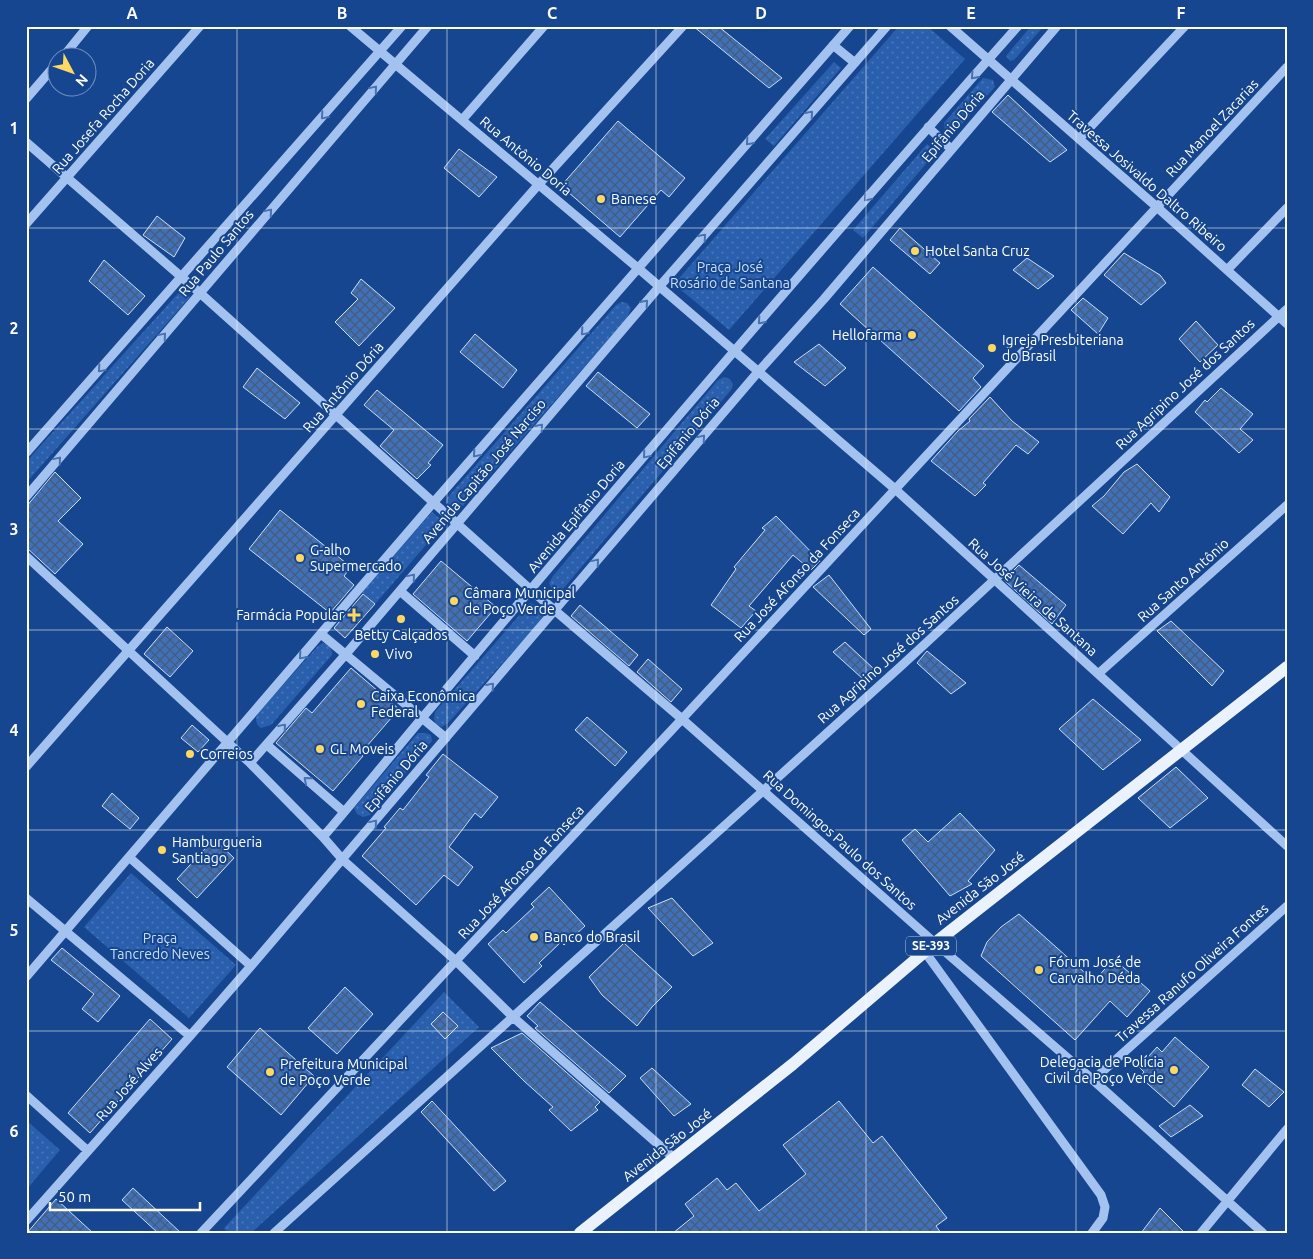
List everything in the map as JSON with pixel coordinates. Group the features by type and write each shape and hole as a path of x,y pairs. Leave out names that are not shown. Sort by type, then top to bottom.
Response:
{"main road":[{"name":"Avenida São José","path":"580,1233 815,1046 935,943 1182,751 1287,666"}],"street":[{"path":"70,48 88,26"},
{"name":"Rua Josefa Rocha Doria","path":"26,224 200,26"},
{"name":"Rua Antônio Doria","path":"350,26 639,269"},
{"name":"Rua Paulo Santos","path":"26,453 402,26"},
{"name":"Rua Paulo Santos","path":"26,497 428,26"},
{"path":"462,120 544,26"},
{"name":"Rua Antônio Dória","path":"26,767 539,184 683,26"},
{"name":"Avenida Capitão José Narciso","path":"130,856 433,503 850,26"},
{"name":"Avenida Capitão José Narciso","path":"250,763 887,26"},
{"name":"Travessa Josivaldo Daltro Ribeiro","path":"950,26 1287,324"},
{"name":"Epifânio Dória","path":"734,351 1018,26"},
{"name":"Epifânio Dória","path":"343,860 758,372 824,299 1057,26"},
{"path":"1079,139 1185,26"},
{"path":"833,45 855,63"},
{"name":"Rua Manoel Zacarias","path":"1158,208 1287,67"},
{"path":"26,99 48,74"},
{"path":"928,128 951,149"},
{"name":"Rua Domingos Paulo dos Santos","path":"26,142 182,277 531,590 682,719 1093,1080 1262,1233"},
{"name":"Rua José Afonso da Fonseca","path":"201,1233 1158,208"},
{"path":"1227,270 1287,208"},
{"path":"639,269 758,372"},
{"name":"Rua Agripino José dos Santos","path":"274,1233 995,580 1287,309"},
{"name":"Avenida Epifânio Doria","path":"323,837 734,351"},
{"name":"Rua José Vieira de Santana","path":"758,372 895,489 1287,846"},
{"name":"Rua Santo Antônio","path":"1098,674 1287,505"},
{"path":"26,556 250,763 343,860 456,961 513,1017 675,1159"},
{"path":"400,591 475,656"},
{"path":"321,634 446,738"},
{"path":"266,745 344,812"},
{"path":"26,977 130,856 251,966"},
{"path":"26,898 190,1036 343,860"},
{"name":"Travessa Ranufo Oliveira Fontes","path":"1093,1080 1287,906"},
{"path":"925,952 1101,1195 1105,1207 1103,1218 1092,1233"},
{"name":"Rua José Alves","path":"26,1221 190,1036"},
{"path":"26,1095 88,1151"},
{"path":"1201,1233 1287,1129"}],"green space":[{"name":"Praça José Rosário de Santana","path":"899,26 927,26 965,59 729,330 674,284"},
{"path":"1031,26 1044,26 1014,60 1010,61 1006,56"},
{"path":"834,62 841,68 774,146 765,139"},
{"path":"983,78 993,80 995,87 953,133 945,131 944,123"},
{"path":"927,144 936,152 863,238 853,230"},
{"path":"182,289 190,297 26,483 26,462"},
{"path":"622,302 627,303 631,308 627,318 461,508 449,509 446,504 447,498 616,305"},
{"path":"724,377 730,379 733,385 731,390 563,589 558,592 552,589 549,583 553,576 718,380"},
{"path":"432,512 445,523 375,604 362,592"},
{"path":"530,603 541,607 543,615 539,623 448,723 442,727 436,724 434,719 435,712"},
{"path":"323,643 330,648 332,655 271,725 259,727 256,722 257,714 318,646"},
{"path":"418,733 431,735 432,741 370,815 363,817 357,814 354,808"},
{"name":"Praça Tancredo Neves","path":"131,873 236,965 189,1018 84,927"},
{"path":"444,992 479,1027 251,1233 228,1233 224,1228"},
{"path":"26,1120 60,1150 26,1190"}],"building":[{"path":"693,26 718,26 782,78 769,88"},
{"path":"1008,95 1067,150 1050,162 992,112"},
{"path":"618,121 685,178 669,197 661,190 620,237 561,186"},
{"path":"459,149 497,177 479,197 444,168"},
{"path":"157,216 185,238 174,257 143,235"},
{"name":"Hotel Santa Cruz","path":"900,228 940,263 930,274 890,240"},
{"path":"1124,253 1160,275 1166,283 1141,305 1104,275"},
{"path":"1027,258 1054,276 1038,289 1013,270"},
{"path":"104,260 145,296 128,315 89,281"},
{"name":"Hellofarma","path":"873,267 984,366 973,378 981,387 959,411 840,304"},
{"path":"361,279 395,308 359,346 335,322 358,299 351,293"},
{"path":"1083,298 1108,318 1098,334 1071,310"},
{"path":"1196,321 1218,345 1200,362 1179,339"},
{"path":"475,334 517,370 503,388 460,352"},
{"path":"819,344 846,368 825,386 794,362"},
{"path":"257,368 300,403 285,419 243,387"},
{"path":"598,372 650,414 637,428 586,386"},
{"path":"1221,388 1253,414 1240,429 1253,440 1239,453 1195,412 1205,400 1207,402"},
{"path":"377,390 443,445 428,463 431,465 417,479 380,446 394,430 364,405"},
{"path":"990,397 1012,421 1039,442 1028,454 1016,445 983,483 986,485 975,496 931,461 958,431 970,421 969,419"},
{"path":"1137,464 1170,497 1159,512 1151,503 1123,534 1092,506 1104,496 1124,472"},
{"path":"55,472 81,498 58,521 83,544 55,574 26,547 26,507"},
{"name":"G-alho Supermercado","path":"280,510 351,567 344,576 354,585 330,613 249,549"},
{"path":"776,516 820,561 811,570 793,555 749,606 756,611 741,628 711,605 736,569 734,567 765,530 762,528"},
{"name":"Câmara Municipal de Poço Verde","path":"441,561 496,607 467,641 413,594"},
{"path":"1019,565 1066,605 1052,624 1004,580"},
{"path":"829,575 871,629 864,635 813,587"},
{"name":"Farmácia Popular","path":"363,594 375,604 345,638 334,628"},
{"path":"580,605 638,655 629,666 571,616"},
{"path":"1171,621 1224,671 1212,686 1157,631"},
{"path":"167,627 193,651 170,677 144,654"},
{"path":"845,642 874,669 863,679 833,652"},
{"path":"927,651 966,683 951,694 917,663"},
{"path":"648,659 682,689 671,702 637,672"},
{"path":"351,668 399,709 360,754 363,756 333,791 276,743 306,708 312,713"},
{"path":"1093,699 1141,740 1103,770 1059,729"},
{"path":"587,717 627,752 615,766 575,730"},
{"path":"192,725 209,740 198,752 181,738"},
{"path":"443,754 498,797 481,818 475,813 449,847 473,867 458,886 444,875 416,905 362,856 400,808 403,810 429,777 426,775"},
{"path":"1176,767 1208,798 1170,828 1138,798"},
{"path":"112,793 139,818 130,829 102,806"},
{"path":"960,813 995,850 968,881 972,884 950,896 902,840 915,829 928,842"},
{"path":"214,839 234,858 197,898 177,879"},
{"name":"Banco do Brasil","path":"549,887 585,926 564,945 561,942 539,963 542,966 524,983 488,944 503,930 506,933 534,907 531,904"},
{"path":"672,898 713,943 693,956 648,908"},
{"name":"Fórum José de Carvalho Déda","path":"1019,914 1094,981 1114,959 1150,991 1127,1017 1110,1001 1075,1040 981,956 987,942 1001,927"},
{"path":"624,943 672,987 652,1007 637,1026 602,995 589,977"},
{"path":"62,948 120,996 98,1022 82,1009 94,994 51,960"},
{"path":"345,987 373,1014 337,1054 308,1028"},
{"path":"540,1002 626,1076 609,1093 535,1028 538,1026 527,1016"},
{"path":"443,1012 458,1026 445,1039 431,1024"},
{"path":"150,1019 172,1039 90,1133 68,1113"},
{"name":"Prefeitura Municipal de Poço Verde","path":"260,1028 314,1076 281,1115 227,1067"},
{"path":"522,1033 600,1102 595,1107 598,1110 571,1131 549,1110 553,1107 491,1048"},
{"name":"Delegacia de Polícia Civil de Poço Verde","path":"1175,1037 1209,1067 1174,1107 1140,1077 1144,1072 1139,1067 1157,1047 1162,1052"},
{"path":"652,1068 691,1104 674,1116 640,1078"},
{"path":"1255,1069 1284,1092 1269,1107 1242,1085"},
{"path":"432,1101 506,1181 494,1191 421,1112"},
{"path":"839,1101 873,1143 882,1136 947,1218 936,1226 941,1233 673,1233 694,1216 685,1204 717,1178 727,1190 736,1183 759,1211 806,1174 783,1145"},
{"path":"1190,1105 1203,1116 1171,1137 1159,1126"},
{"path":"133,1188 181,1233 158,1233 122,1200"},
{"path":"56,1199 93,1233 27,1233"},
{"path":"1160,1208 1185,1233 1141,1233"}],"place":[{"name":"Banese","path":"601,199"},
{"name":"Hotel Santa Cruz","path":"915,251"},
{"name":"Hellofarma","path":"912,335"},
{"name":"Igreja Presbiteriana do Brasil","path":"992,348"},
{"name":"G-alho Supermercado","path":"300,558"},
{"name":"Câmara Municipal de Poço Verde","path":"454,601"},
{"name":"Farmácia Popular","path":"354,615"},
{"name":"Betty Calçados","path":"401,619"},
{"name":"Vivo","path":"375,654"},
{"name":"Caixa Econômica Federal","path":"361,704"},
{"name":"GL Moveis","path":"320,749"},
{"name":"Correios","path":"190,754"},
{"name":"Hamburgueria Santiago","path":"162,850"},
{"name":"Banco do Brasil","path":"534,937"},
{"name":"Fórum José de Carvalho Déda","path":"1039,970"},
{"name":"Delegacia de Polícia Civil de Poço Verde","path":"1174,1070"},
{"name":"Prefeitura Municipal de Poço Verde","path":"270,1072"}]}
